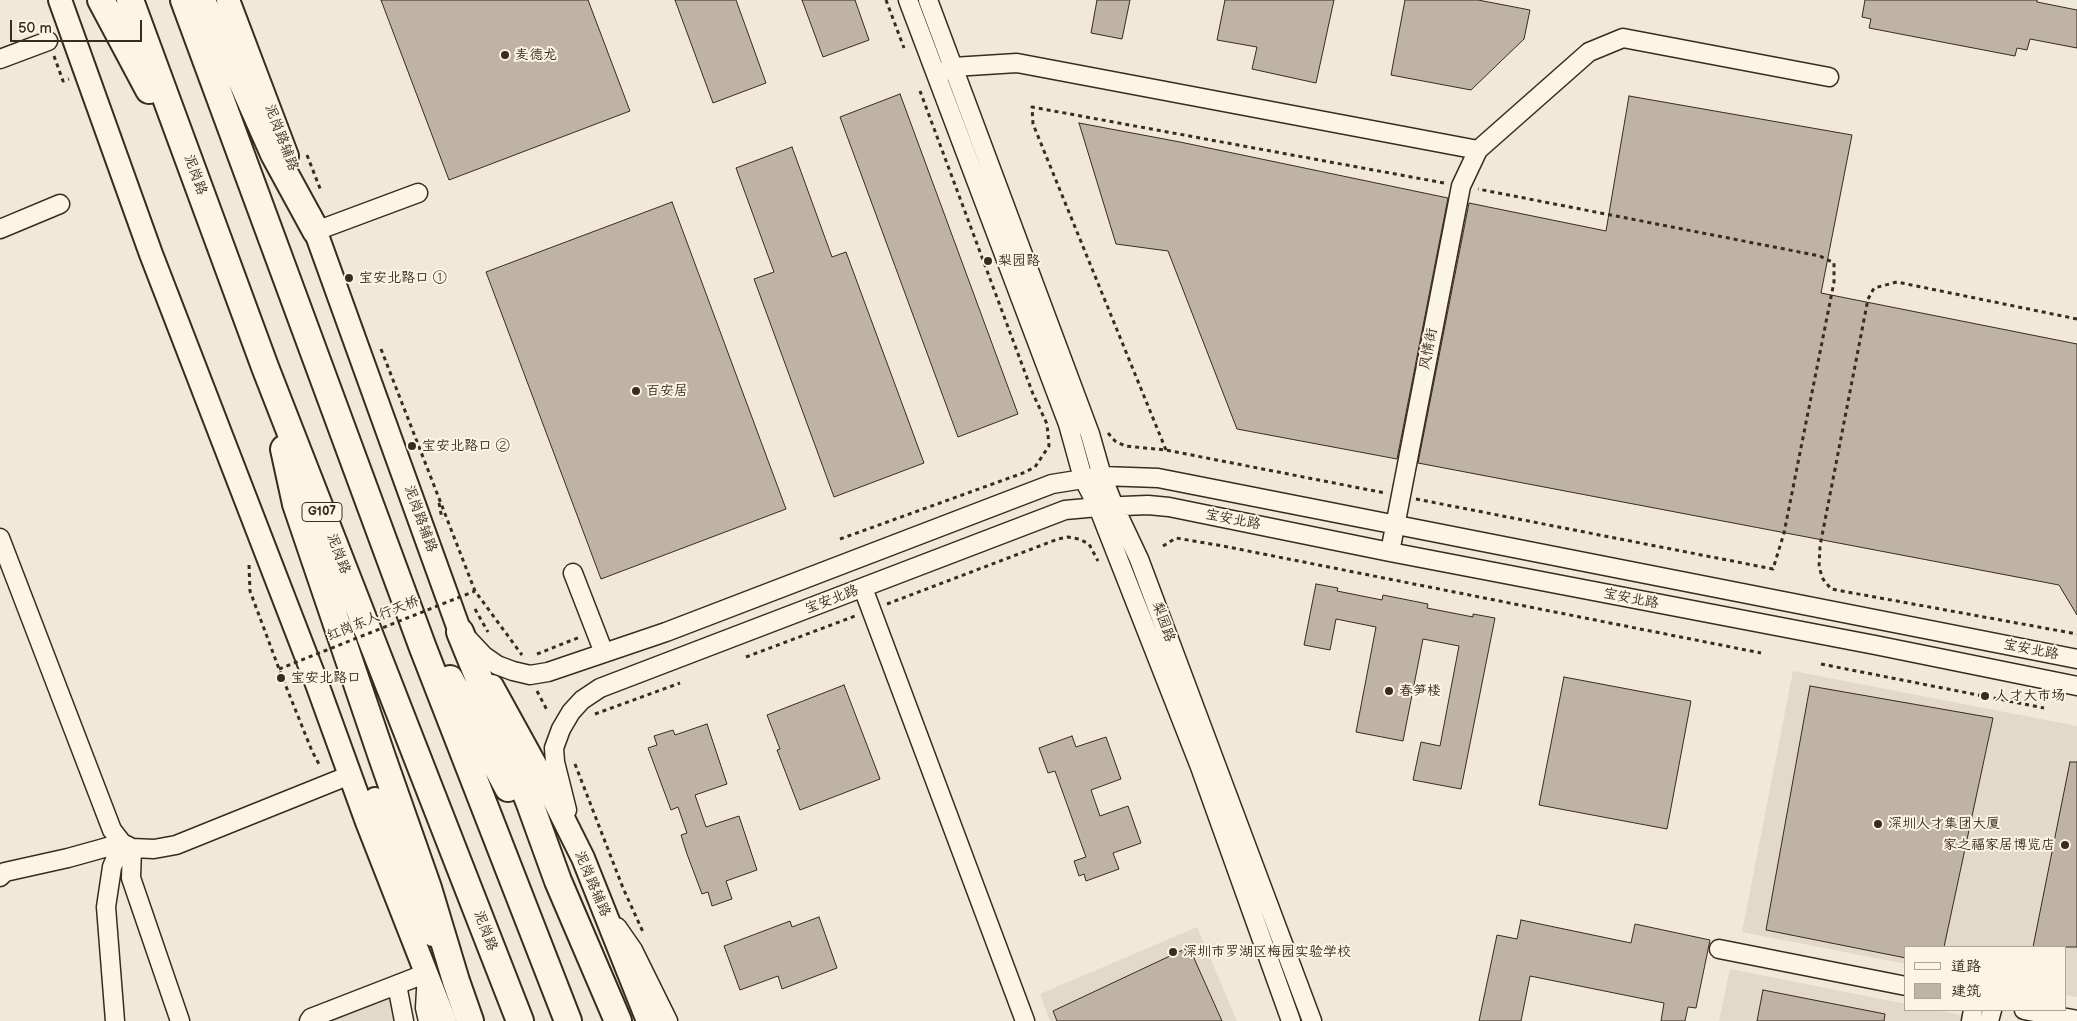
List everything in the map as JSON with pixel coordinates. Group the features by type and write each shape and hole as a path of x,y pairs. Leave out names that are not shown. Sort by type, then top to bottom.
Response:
{"highway":[{"path":"101,0 150,93 178,130"},
{"name":"泥岗路","path":"130,0 265,367 520,1021"},
{"path":"184,0 423,648 568,1021"},
{"path":"201,0 227,48 274,154 316,230"},
{"path":"265,367 296,504 428,888 470,1021"},
{"path":"460,632 529,802 558,881 618,1021"},
{"path":"423,648 451,680 558,881"}],"main road":[{"path":"60,0 148,246 445,1021"},
{"name":"泥岗路辅路","path":"228,0 316,230 460,632 547,786 583,858 648,1021"},
{"path":"317,684 366,778 427,923 456,981"}],"street":[{"name":"梨园路","path":"908,0 1068,424 1083,478 1106,507 1140,559 1312,1021"},
{"name":"梨园路","path":"928,0 1090,434 1102,476 1106,507 1291,1021"},
{"path":"936,74 953,67 1017,63 1478,150 1589,52 1623,38 1829,77"},
{"path":"0,59 48,41"},
{"name":"风情街","path":"1390,552 1461,186 1478,150"},
{"path":"316,230 418,193"},
{"path":"0,229 60,204"},
{"name":"宝安北路","path":"460,632 484,656 497,665 513,672 530,674 548,672 666,632 1038,490 1083,478 1102,476 1158,478 2077,659"},
{"name":"宝安北路","path":"583,858 561,792 554,748 566,720 582,700 600,688 1065,510 1148,505 1169,507 2077,686"},
{"path":"0,538 112,830 127,846 131,878 180,1021"},
{"path":"573,573 604,653"},
{"path":"863,588 1025,1021"},
{"path":"0,877 5,872 127,846 154,849 176,845 350,775"},
{"path":"115,1021 106,907 112,867 127,846"},
{"path":"600,902 633,950 668,1021"},
{"path":"1720,949 1904,986"},
{"path":"309,1021 311,1018 427,973 425,1008 428,1021"},
{"path":"397,985 404,1021"},
{"path":"2029,1011 2077,1020"}],"path":[{"path":"886,0 904,48"},
{"path":"48,41 63,81"},
{"path":"840,539 1023,473 1035,467 1049,446 1047,424 1033,394 920,91"},
{"path":"1106,428 1115,441 1125,446 1166,450 1773,569 1784,533 1834,282 1834,263 1820,256 1461,186 1032,107 1033,124 1166,450"},
{"path":"2077,319 1897,282 1874,288 1868,299 1820,546 1819,567 1823,579 1832,589 2077,634"},
{"path":"378,342 475,591 517,648"},
{"path":"438,498 442,523"},
{"path":"746,657 1058,539 1068,537 1080,539 1089,544 1098,561"},
{"path":"1162,546 1176,538 1223,546 1760,653"},
{"path":"248,559 250,591 279,669 312,751 320,766"},
{"path":"466,586 469,596"},
{"name":"红岗东人行天桥","path":"279,669 475,591"},
{"path":"472,605 492,637"},
{"path":"533,656 584,636"},
{"path":"519,658 524,658"},
{"path":"1821,664 2044,708"},
{"path":"590,716 680,683"},
{"path":"535,688 548,712"},
{"path":"573,756 624,888 647,940"}],"shaded area":[{"path":"1793,671 2077,726 2077,997 2067,995 2067,946 1904,946 1904,964 1742,932"},
{"name":"深圳市罗湖区梅园实验学校","path":"1197,927 1237,1021 1050,1021 1040,994"},
{"path":"1730,969 1904,1004 1904,1011 1941,1011 1994,1021 1719,1021"},
{"path":"394,994 404,1021 323,1021"}],"building":[{"name":"麦德龙","path":"381,0 588,0 630,111 449,180"},
{"path":"675,0 736,0 766,83 713,103"},
{"path":"802,0 855,0 869,40 823,57"},
{"path":"1097,0 1130,0 1122,39 1091,33"},
{"path":"1225,0 1334,0 1316,83 1252,69 1257,47 1217,40"},
{"path":"1405,0 1478,0 1530,10 1524,39 1471,90 1391,75"},
{"path":"1865,0 2037,0 2037,2 2077,10 2077,48 2030,39 2027,50 2017,48 2015,56 1869,28 1871,19 1862,17"},
{"path":"900,94 1018,414 958,437 840,117"},
{"path":"1629,96 1852,135 1821,293 2077,344 2077,615 2059,585 1418,463 1469,203 1606,231"},
{"path":"1079,123 1448,198 1397,459 1237,429 1168,251 1116,244"},
{"path":"792,147 832,257 846,252 924,463 834,497 754,279 774,272 736,168"},
{"name":"百安居","path":"672,202 786,509 601,579 486,272"},
{"name":"春笋楼","path":"1316,584 1338,588 1337,591 1382,600 1383,595 1428,604 1427,608 1473,617 1473,614 1495,618 1461,789 1413,780 1421,742 1440,746 1459,646 1423,639 1403,741 1356,732 1376,627 1336,619 1330,650 1304,645"},
{"path":"1564,677 1691,701 1667,829 1539,805"},
{"path":"844,685 880,779 800,810 777,750 780,749 767,715"},
{"name":"深圳人才集团大厦","path":"1810,686 1993,718 1944,946 1904,946 1904,958 1766,930"},
{"path":"707,724 727,784 695,795 706,827 739,816 757,870 726,881 732,899 712,906 708,892 702,894 687,854 681,835 687,833 678,807 671,810 648,748 657,745 654,736 673,730 675,735"},
{"path":"1072,736 1076,747 1106,737 1121,779 1091,790 1100,816 1128,806 1141,843 1113,853 1119,869 1086,881 1084,874 1079,876 1074,861 1086,857 1055,771 1048,773 1039,748"},
{"name":"家之福家居博览店","path":"2070,762 2077,762 2077,947 2033,946"},
{"path":"819,917 837,968 782,989 778,976 740,990 724,946 790,921 792,927"},
{"path":"1521,920 1631,943 1635,924 1710,940 1696,1008 1688,1007 1685,1021 1661,1021 1664,1003 1530,976 1521,1021 1479,1021 1497,935 1517,939"},
{"path":"1189,947 1222,1021 1057,1021 1053,1011"},
{"path":"1763,990 1885,1014 1884,1021 1757,1021"}],"place":[{"name":"麦德龙","path":"505,55"},
{"name":"梨园路","path":"988,261"},
{"name":"宝安北路口 ①","path":"349,278"},
{"name":"百安居","path":"636,391"},
{"name":"宝安北路口 ②","path":"412,446"},
{"name":"宝安北路口","path":"281,678"},
{"name":"春笋楼","path":"1389,691"},
{"name":"人才大市场","path":"1985,696"},
{"name":"深圳人才集团大厦","path":"1878,824"},
{"name":"家之福家居博览店","path":"2065,845"},
{"name":"深圳市罗湖区梅园实验学校","path":"1173,952"}]}
